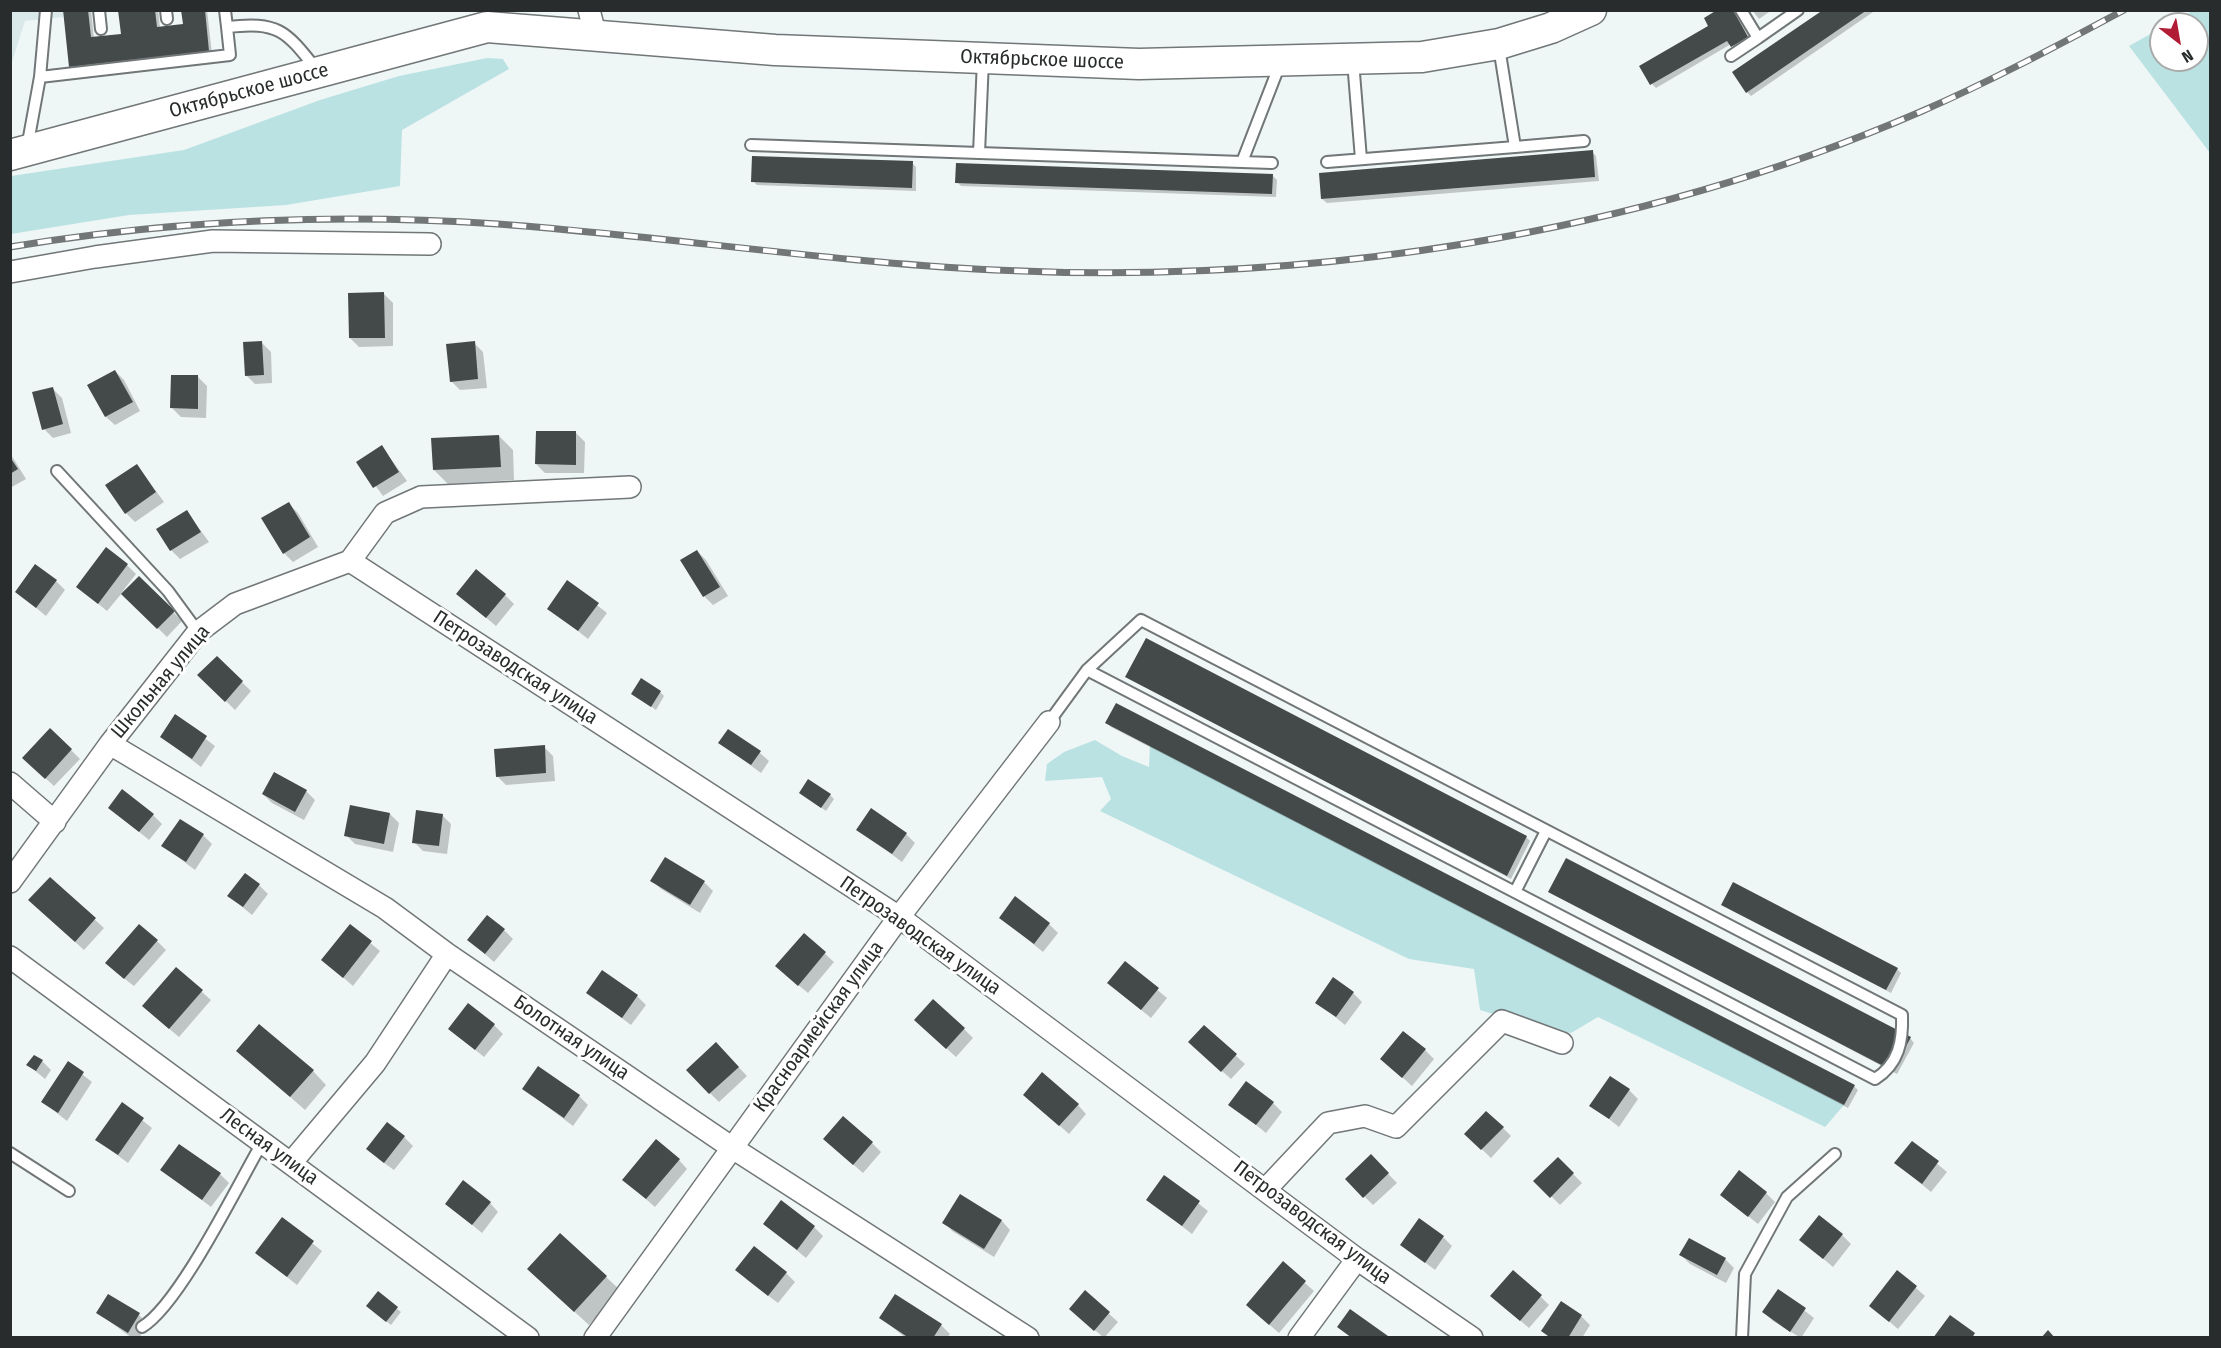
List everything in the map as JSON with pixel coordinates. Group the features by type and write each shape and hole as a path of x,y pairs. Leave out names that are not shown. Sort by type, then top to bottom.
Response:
{"main road":[{"name":"Октябрьское шоссе","path":"18,153 320,72 499,19 592,24 775,50 1139,64 1422,57 1499,44 1551,28 1591,10"}],"street":[{"path":"10,272 95,256 213,241 430,244"},
{"path":"350,561 385,513 422,498 630,487"},
{"name":"Школьная улица","path":"10,882 56,822 110,744 198,632 235,604 350,561"},
{"name":"Петрозаводская улица","path":"350,561 899,917 1357,1259 1472,1338"},
{"name":"Красноармейская улица","path":"595,1338 899,917 1050,722"},
{"name":"Болотная улица","path":"110,744 385,908 447,954 731,1147 1028,1338"},
{"path":"10,783 56,822"},
{"path":"291,1163 375,1063 447,954"},
{"name":"Лесная улица","path":"10,957 528,1338"},
{"path":"1266,1189 1328,1123 1365,1116 1396,1127 1502,1020 1562,1043"},
{"path":"1299,1338 1357,1259"}],"lane":[{"path":"18,153 40,76 46,10"},
{"path":"99,10 101,29"},
{"path":"40,76 230,55 225,10"},
{"path":"1741,10 1758,38"},
{"path":"1731,56 1798,10"},
{"path":"227,27 258,24 291,37 320,72"},
{"path":"1499,44 1515,147"},
{"path":"979,153 983,58"},
{"path":"1353,60 1361,159"},
{"path":"1242,162 1281,61"},
{"path":"1327,162 1584,141"},
{"path":"751,145 1272,163"},
{"path":"57,471 168,591 198,632"},
{"path":"1050,722 1087,670 1141,620 1902,1015 1903,1041 1887,1072 1875,1079 1087,670"},
{"path":"1515,892 1546,831"},
{"path":"142,1327 153,1320 181,1284 262,1143"},
{"path":"10,1154 69,1191"},
{"path":"1742,1338 1745,1274 1787,1197 1835,1154"}],"shaded area":[{"path":"11,11 63,11 63,17 25,21 11,65"},
{"path":"2210,11 2210,153 2129,46 2149,35 2149,72 2209,72 2209,12 2190,12"},
{"path":"487,58 503,59 509,69 402,130 400,186 286,205 129,215 11,234 11,176 184,150 320,100 399,76"},
{"path":"1095,740 1122,756 1149,767 1150,744 1844,1105 1825,1127 1598,1017 1571,1033 1529,1025 1480,1010 1474,969 1409,959 1100,811 1111,799 1102,777 1045,781 1047,764 1064,752"}],"building":[{"path":"63,10 88,10 91,37 121,34 118,10 155,10 157,27 183,24 181,10 205,10 209,51 69,67"},
{"path":"1717,10 1733,10 1748,37 1731,47 1727,41 1650,85 1639,66 1708,26 1704,18"},
{"path":"1823,10 1867,10 1746,93 1732,72"},
{"path":"1593,150 1595,177 1321,199 1319,173"},
{"path":"752,156 913,161 912,188 751,182"},
{"path":"956,163 1273,174 1272,194 955,183"},
{"path":"384,292 385,338 349,338 348,293"},
{"path":"262,341 264,375 245,376 243,342"},
{"path":"475,341 478,379 450,382 446,344"},
{"path":"115,370 133,402 105,417 87,385"},
{"path":"171,375 198,375 198,409 170,408"},
{"path":"53,387 63,424 42,430 32,392"},
{"path":"536,431 576,431 576,465 535,464"},
{"path":"499,435 501,467 433,470 431,438"},
{"path":"382,445 399,472 373,488 356,462"},
{"path":"10,457 18,469 10,474"},
{"path":"137,464 156,492 125,514 105,485"},
{"path":"289,502 310,537 283,554 261,518"},
{"path":"187,510 201,532 170,551 156,529"},
{"path":"106,547 128,564 98,604 76,587"},
{"path":"697,550 720,587 703,597 680,560"},
{"path":"35,564 57,580 36,608 15,592"},
{"path":"476,569 506,594 486,618 456,594"},
{"path":"139,576 175,611 157,629 121,594"},
{"path":"567,580 599,603 578,631 547,609"},
{"path":"1146,638 1527,836 1507,876 1125,677"},
{"path":"217,656 243,681 225,702 197,675"},
{"path":"641,678 661,691 651,707 631,694"},
{"path":"1116,703 1855,1085 1844,1105 1105,723"},
{"path":"175,714 207,736 192,759 160,737"},
{"path":"50,728 72,749 45,779 22,758"},
{"path":"728,729 761,751 751,765 718,743"},
{"path":"545,745 546,773 496,777 494,749"},
{"path":"274,772 307,790 295,812 262,794"},
{"path":"808,779 831,794 821,808 799,793"},
{"path":"122,789 154,814 139,832 108,808"},
{"path":"350,805 390,813 384,844 344,836"},
{"path":"871,808 907,833 892,854 856,830"},
{"path":"416,810 443,814 439,846 412,843"},
{"path":"180,819 204,834 186,862 161,846"},
{"path":"665,857 705,881 690,905 650,881"},
{"path":"1566,858 1911,1037 1893,1071 1548,892"},
{"path":"245,873 260,884 243,907 227,896"},
{"path":"50,877 96,918 75,942 28,900"},
{"path":"1733,882 1898,968 1886,990 1721,905"},
{"path":"1015,896 1050,923 1034,944 999,918"},
{"path":"487,915 505,929 485,954 467,940"},
{"path":"139,924 158,940 124,979 105,963"},
{"path":"350,924 372,941 343,978 321,960"},
{"path":"804,933 826,952 798,986 775,966"},
{"path":"1125,961 1159,988 1141,1010 1107,983"},
{"path":"176,967 203,990 169,1029 142,1006"},
{"path":"602,970 638,995 622,1018 586,993"},
{"path":"1333,977 1354,992 1336,1017 1315,1003"},
{"path":"933,999 965,1028 946,1049 914,1020"},
{"path":"468,1003 495,1024 475,1050 448,1029"},
{"path":"259,1024 314,1070 290,1097 236,1051"},
{"path":"1204,1025 1237,1054 1221,1072 1188,1042"},
{"path":"1403,1031 1426,1049 1402,1078 1380,1059"},
{"path":"716,1042 739,1067 709,1094 686,1070"},
{"path":"34,1055 43,1060 36,1071 26,1065"},
{"path":"68,1061 84,1072 58,1113 41,1102"},
{"path":"538,1066 580,1095 564,1118 522,1089"},
{"path":"1042,1072 1079,1104 1059,1126 1023,1095"},
{"path":"1610,1076 1630,1089 1609,1119 1589,1106"},
{"path":"1246,1081 1274,1102 1256,1125 1228,1105"},
{"path":"122,1102 144,1118 118,1155 95,1140"},
{"path":"1486,1111 1504,1127 1481,1150 1464,1134"},
{"path":"843,1116 873,1142 853,1165 823,1139"},
{"path":"387,1122 405,1136 384,1163 366,1149"},
{"path":"656,1139 680,1159 646,1199 622,1180"},
{"path":"1912,1141 1939,1161 1922,1184 1894,1163"},
{"path":"179,1144 221,1173 202,1200 160,1170"},
{"path":"1371,1154 1389,1173 1363,1198 1345,1179"},
{"path":"1558,1157 1574,1173 1550,1198 1533,1181"},
{"path":"1739,1170 1767,1192 1748,1217 1720,1195"},
{"path":"1164,1175 1200,1201 1182,1226 1146,1200"},
{"path":"463,1180 491,1202 472,1225 445,1204"},
{"path":"960,1194 1002,1220 984,1249 942,1223"},
{"path":"781,1200 815,1226 797,1250 763,1224"},
{"path":"1819,1215 1843,1234 1823,1259 1799,1240"},
{"path":"282,1217 314,1241 287,1277 255,1253"},
{"path":"1419,1218 1444,1236 1425,1263 1400,1245"},
{"path":"560,1233 607,1276 574,1312 527,1269"},
{"path":"1689,1238 1726,1258 1717,1275 1679,1255"},
{"path":"754,1246 787,1272 768,1296 735,1270"},
{"path":"1283,1261 1306,1281 1269,1325 1246,1305"},
{"path":"1513,1270 1542,1295 1520,1321 1490,1296"},
{"path":"1897,1270 1917,1286 1889,1322 1869,1306"},
{"path":"1778,1289 1806,1308 1790,1332 1762,1312"},
{"path":"1085,1290 1110,1312 1094,1331 1069,1309"},
{"path":"378,1291 398,1307 386,1322 366,1306"},
{"path":"108,1294 140,1313 128,1333 96,1313"},
{"path":"895,1294 942,1324 933,1338 909,1338 879,1318"},
{"path":"1561,1301 1582,1315 1568,1338 1551,1338 1541,1331"},
{"path":"1350,1309 1388,1336 1387,1338 1352,1338 1337,1327"},
{"path":"1950,1315 1975,1333 1972,1338 1933,1338"},
{"path":"2048,1330 2055,1338 2041,1338"}],"railway":[{"path":"10,247 131,230 192,225 314,219 376,219 560,229 871,261 995,270 1113,273 1231,269 1349,260 1466,244 1583,221 1698,192 1810,155 1920,112 2023,63 2124,10"}]}
